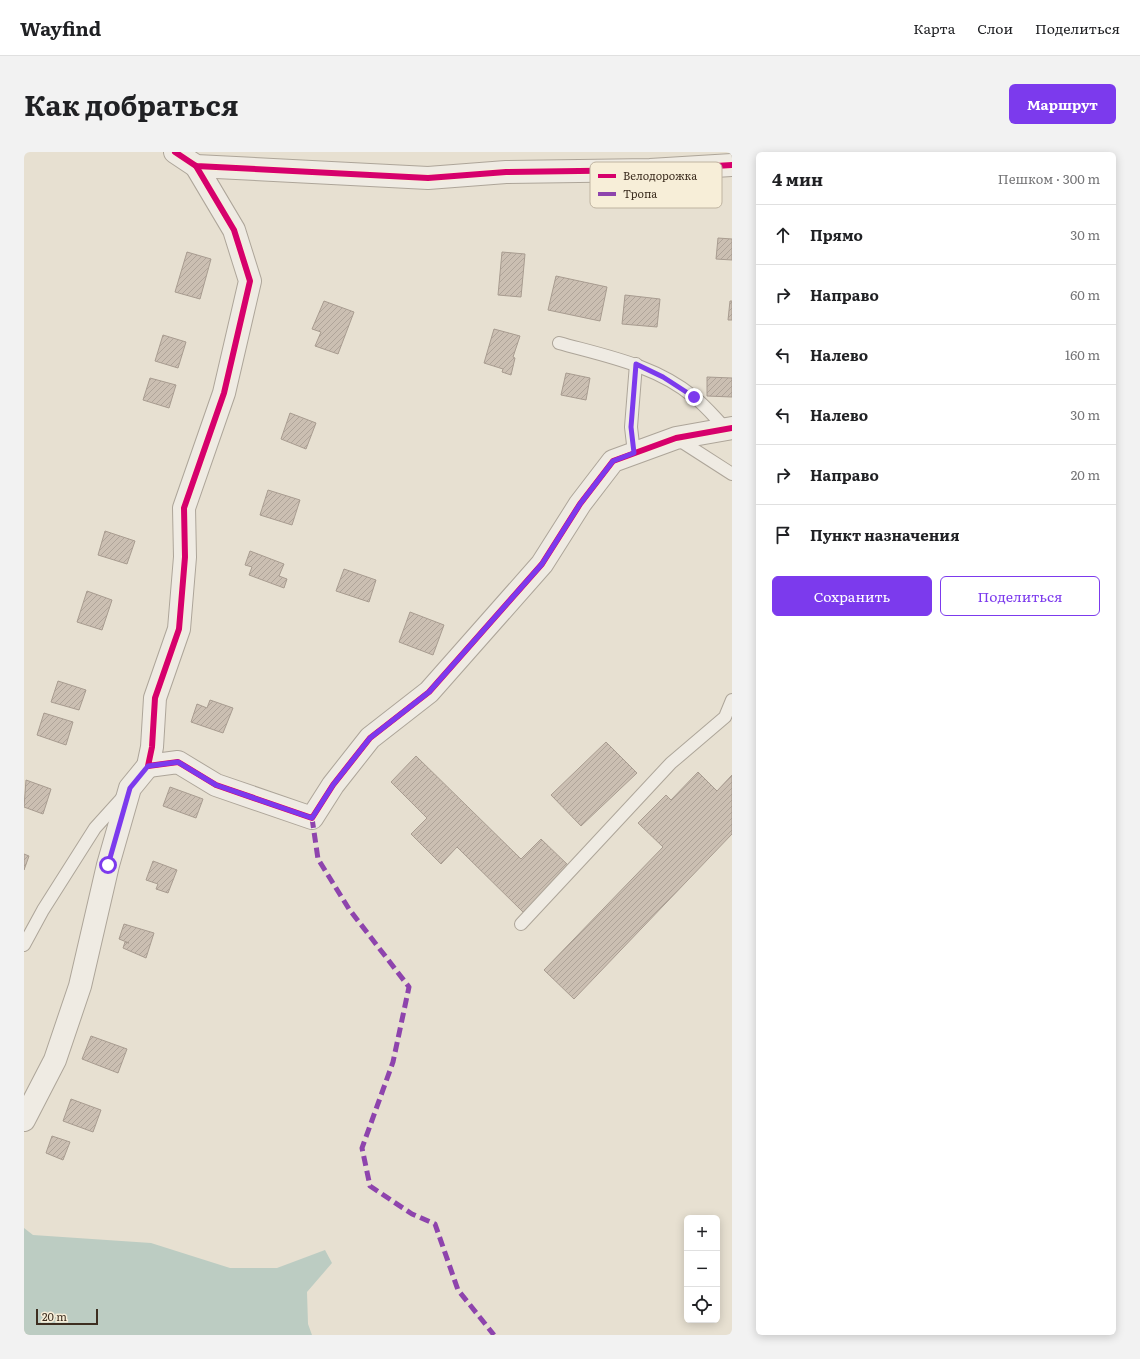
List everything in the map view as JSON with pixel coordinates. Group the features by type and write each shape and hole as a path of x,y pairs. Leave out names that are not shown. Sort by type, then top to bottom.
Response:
{"street":[{"path":"24,1120 55,1060 80,986 108,865 130,788 148,766 152,747 155,698 179,629 185,557 184,508 224,393 250,281 234,230 196,166 175,152"},
{"path":"722,166 732,165"},
{"path":"196,166 428,178 506,172 590,171"},
{"path":"148,766 178,762 216,785 312,818 333,785 370,738 429,692 542,564 580,504 613,461 676,438 729,429"}],"lane":[{"path":"559,343 636,364 663,377 694,397 729,429"},
{"path":"634,453 631,427 636,364"},
{"path":"676,438 732,474"},
{"path":"521,924 671,763 725,717 732,700"},
{"path":"24,945 43,910 95,828 130,788"}],"shaded area":[{"path":"24,1228 33,1235 151,1243 230,1268 277,1268 325,1250 332,1263 307,1292 308,1324 312,1335 24,1335"}],"building":[{"path":"718,238 732,239 732,260 716,259"},
{"path":"187,252 211,259 200,299 175,292"},
{"path":"502,252 525,254 521,297 498,295"},
{"path":"556,276 607,287 600,321 548,310"},
{"path":"625,295 660,299 657,327 622,324"},
{"path":"324,301 354,312 338,354 315,346 321,332 312,329"},
{"path":"730,301 732,301 732,320 728,320"},
{"path":"494,329 520,336 513,357 515,358 511,375 502,372 503,369 484,363"},
{"path":"163,335 186,342 178,368 155,361"},
{"path":"566,373 590,378 586,400 561,395"},
{"path":"707,377 732,378 732,397 707,396"},
{"path":"150,378 176,385 169,408 143,400"},
{"path":"290,413 316,423 306,449 281,439"},
{"path":"268,490 300,500 292,525 260,515"},
{"path":"105,531 135,541 127,564 98,555"},
{"path":"250,551 284,564 279,576 287,579 284,588 249,575 252,567 245,565"},
{"path":"344,569 376,580 369,602 336,591"},
{"path":"87,591 112,600 102,630 77,622"},
{"path":"410,612 444,625 433,655 399,642"},
{"path":"58,681 86,690 79,710 51,702"},
{"path":"210,700 233,708 223,733 191,722 197,704 207,708"},
{"path":"44,713 73,722 66,745 37,735"},
{"path":"606,742 637,773 581,826 551,795"},
{"path":"416,756 521,859 541,839 569,866 523,912 457,847 441,864 411,834 427,818 391,782"},
{"path":"698,772 717,791 732,775 732,834 574,999 544,970 663,847 638,823 666,795 671,800"},
{"path":"26,780 51,789 43,814 24,807"},
{"path":"170,787 203,799 196,818 163,806"},
{"path":"24,854 29,856 24,870"},
{"path":"153,861 177,870 168,893 156,889 158,884 146,880"},
{"path":"124,924 154,933 146,958 123,948 125,942 129,943 119,939"},
{"path":"91,1036 127,1049 118,1073 82,1059"},
{"path":"71,1099 101,1110 93,1132 63,1121"},
{"path":"52,1136 70,1142 63,1160 46,1153"}],"marked path":[{"path":"312,818 318,859 349,909 409,987 393,1062 362,1148 370,1186 412,1214 435,1224 458,1290 494,1335"}],"cycle path":[{"path":"175,152 196,166 428,178 506,172 590,171"},
{"path":"722,166 732,165"},
{"path":"196,166 234,230 250,281 224,393 184,508 185,557 179,629 155,698 152,747 148,766 178,762 216,785 312,818 333,785 370,738 429,692 542,564 580,504 613,461 676,438 732,428"}],"route":[{"path":"108,865 130,788 148,766 178,762 216,785 312,818 333,785 370,738 429,692 542,564 580,504 613,461 634,453 631,427 636,364 663,377 694,397"}]}
